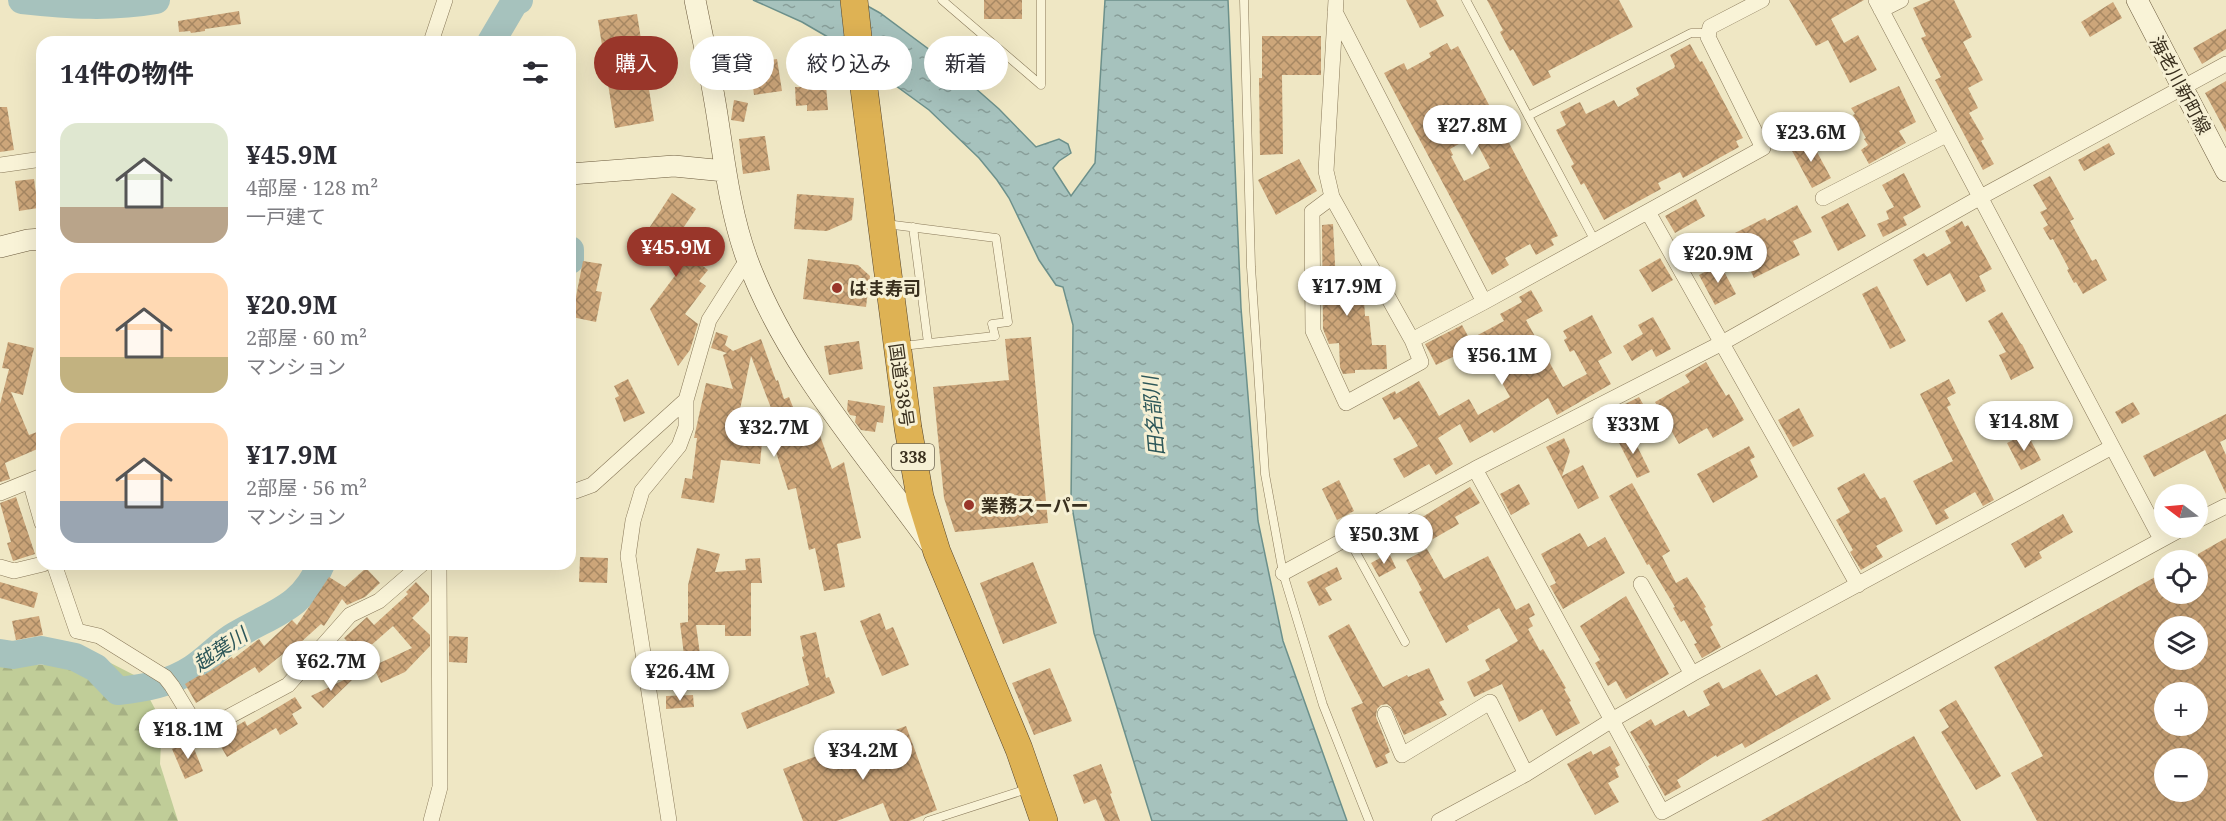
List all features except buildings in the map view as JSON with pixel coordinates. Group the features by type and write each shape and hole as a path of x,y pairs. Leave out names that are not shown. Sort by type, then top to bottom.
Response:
{"highway":[{"name":"国道338号","path":"854,0 861,73 897,347 920,497 937,552 1019,749 1044,821"}],"street":[{"path":"433,36 445,0"},
{"path":"695,0 718,119 725,171 739,235 747,260 773,320 810,379 937,552"},
{"path":"1412,340 1763,148 1708,37 1710,27 1762,0"},
{"path":"1475,469 1662,812 2161,539 1878,5 1901,0"},
{"name":"海老川新町線","path":"2137,0 2226,171"},
{"path":"1332,197 1312,213 1313,331 1346,404 1421,362 1412,340 1332,197 1326,171 1335,6"},
{"path":"1335,6 1484,302"},
{"path":"1283,573 1475,469 1722,343 1979,198 2226,64"},
{"path":"1823,198 1946,135"},
{"path":"0,165 36,160"},
{"path":"576,174 674,166 725,171"},
{"path":"1648,212 1858,585"},
{"path":"0,247 36,239"},
{"path":"669,821 628,556 633,521 642,491 679,446 686,427 686,400 709,320 747,260"},
{"path":"576,492 592,485 686,400"},
{"path":"1439,821 1526,774 1612,720 1692,674 2112,447"},
{"path":"0,493 36,479"},
{"path":"2208,515 2226,506"},
{"path":"0,567 14,571 36,566"},
{"path":"56,570 77,631 99,636 165,677 200,732 288,685 350,615 379,601 415,570"},
{"path":"431,821 441,788 439,570"},
{"path":"1641,584 1692,674"},
{"path":"1385,714 1402,755 1490,702 1526,774"}],"lane":[{"path":"942,0 1041,85 1041,0"},
{"path":"1244,0 1251,267 1264,474 1283,573 1323,705 1369,821"},
{"path":"1466,0 1595,241"},
{"path":"1528,116 1691,33 1709,33"},
{"path":"881,223 996,238 1008,322 992,324 995,336 897,347"},
{"path":"913,227 928,343"},
{"path":"1348,538 1405,642"},
{"path":"928,821 1033,788"}],"green space":[{"path":"0,651 30,664 64,666 93,654 138,677 162,722 160,764 178,821 0,821"}],"water":[{"path":"753,0 857,0 880,13 911,36 826,36 802,22"},
{"name":"田名部川","path":"1105,0 1228,0 1241,308 1258,521 1283,641 1347,821 1152,821 1094,633 1071,501 1073,325 1063,287 1056,285 1039,260 1009,198 997,180 979,158 929,110 902,90 912,90 912,37 924,46 924,90 977,90 1036,147 1059,139 1068,144 1071,153 1053,168 1071,196 1095,163"}],"waterway":[{"path":"22,0 89,5 156,0"},
{"name":"越葉川","path":"495,36 514,3 519,0"},
{"name":"越葉川","path":"0,653 13,655 41,650 75,657 96,668 118,691 156,684 192,669 230,639 286,608 305,591 318,570"}],"place":[{"name":"はま寿司","path":"837,288"},
{"name":"業務スーパー","path":"969,505"}]}
